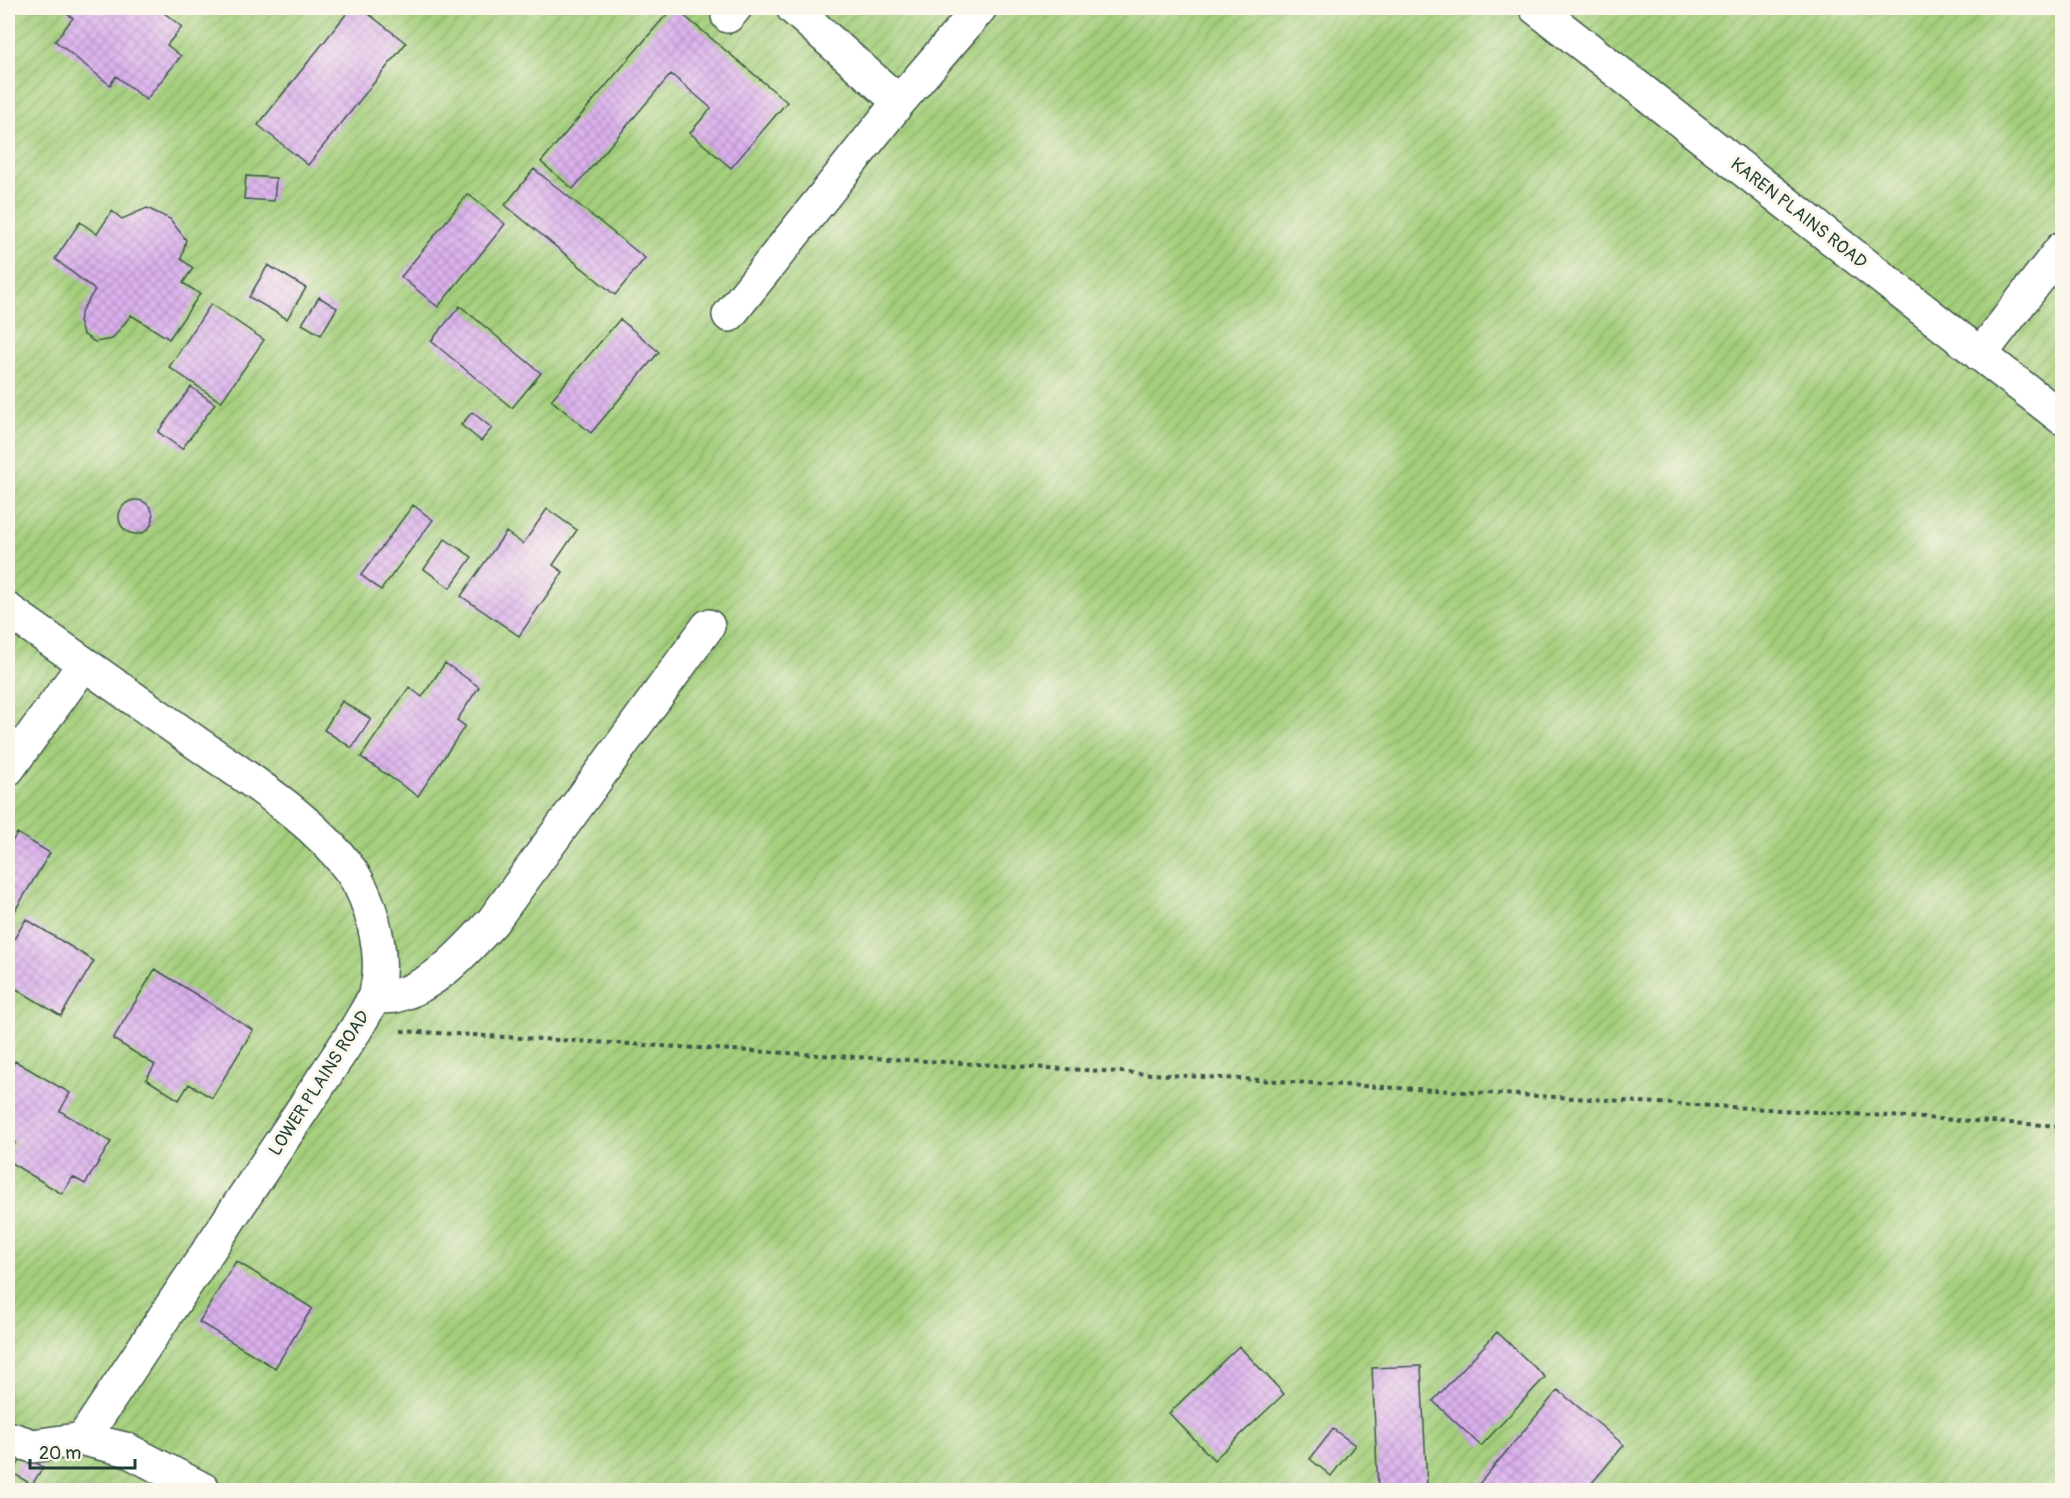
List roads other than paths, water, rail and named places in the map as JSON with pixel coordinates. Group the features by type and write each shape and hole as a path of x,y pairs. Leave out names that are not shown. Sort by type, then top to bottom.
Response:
{"street":[{"path":"793,8 899,102"},
{"path":"729,315 899,102 980,8"},
{"name":"KAREN PLAINS ROAD","path":"1536,8 2062,418"},
{"path":"1980,355 2062,248"},
{"name":"LOWER PLAINS ROAD","path":"8,610 254,783 319,833 352,873 370,911 378,940 380,970 374,997 356,1029 83,1439"},
{"path":"374,997 395,996 423,985 462,954 493,921 708,626"},
{"path":"8,769 84,664"},
{"path":"8,1438 33,1446 83,1439 125,1449 204,1491"}]}
